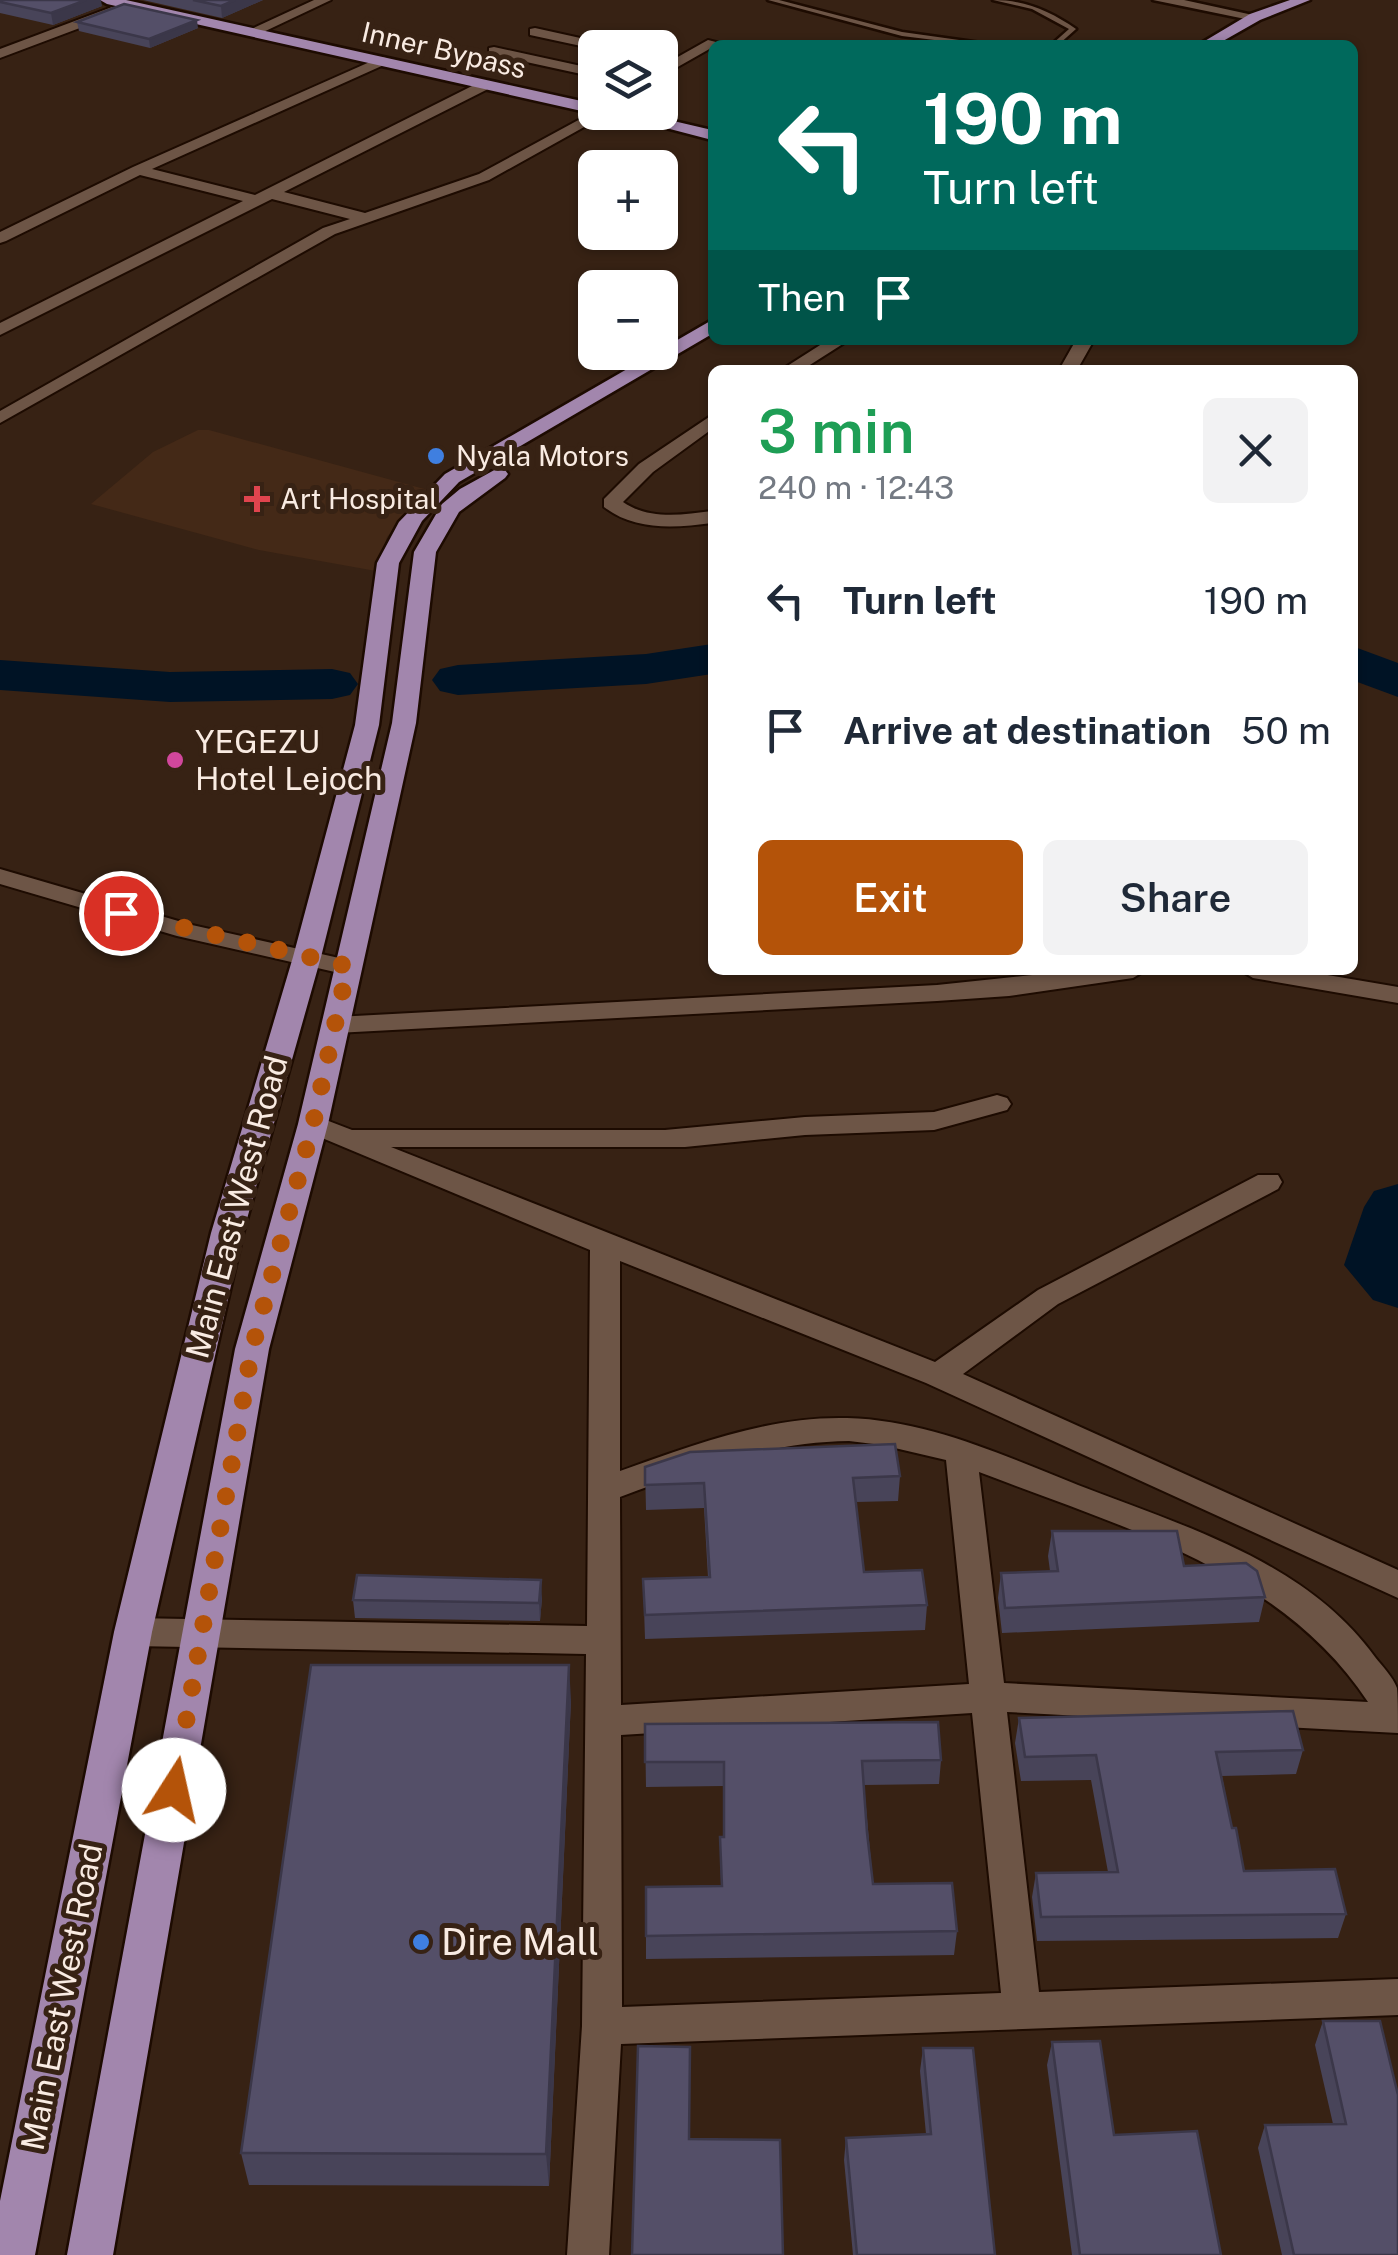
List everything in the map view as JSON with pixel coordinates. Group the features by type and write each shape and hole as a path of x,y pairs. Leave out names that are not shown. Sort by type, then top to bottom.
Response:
{"main road":[{"name":"Inner Bypass","path":"107,0 578,96"},
{"name":"Inner Bypass","path":"151,0 381,61 578,105"},
{"path":"1160,0 1261,10"},
{"path":"1196,40 1261,10 1304,0"},
{"path":"1213,40 1261,10"},
{"path":"678,118 708,125"},
{"path":"678,127 708,134"},
{"name":"Main East West Road","path":"12,2255 133,1632 227,1233 307,957 367,725 388,562 396,540 421,507 452,478 690,338 708,337"},
{"name":"Main East West Road","path":"90,2255 252,1349 313,1124 404,722 417,593 432,536 467,493 708,341"},
{"path":"472,466 498,474"},
{"path":"343,809 384,810"}],"street":[{"path":"259,29 325,0"},
{"path":"0,54 127,4"},
{"path":"535,32 578,42"},
{"path":"678,63 708,46"},
{"path":"494,51 578,69"},
{"path":"0,238 138,170 381,61"},
{"path":"0,330 485,85"},
{"path":"1,418 242,278 362,217 484,176 578,127"},
{"path":"138,170 362,217"},
{"path":"798,365 832,345"},
{"path":"708,424 646,468 612,503 632,516 661,520 708,517"},
{"path":"0,876 186,930 348,966"},
{"path":"336,1025 937,993 1009,988 1099,975"},
{"path":"1283,975 1398,994"},
{"path":"349,1137 572,1142 671,1138 823,1125 940,1122 997,1104"},
{"path":"313,1124 464,1189 936,1375 1398,1585"},
{"path":"936,1375 980,1349 1048,1298 1268,1182"},
{"path":"588,2255 602,2026 605,1244"},
{"path":"604,1490 718,1448 817,1430 902,1435 961,1453 1191,1542 1270,1584 1336,1633 1398,1718"},
{"path":"961,1453 1022,2009"},
{"path":"133,1632 604,1640"},
{"path":"605,1721 990,1698 1398,1718"},
{"path":"602,2026 1398,1997"}],"lane":[{"path":"770,0 902,34 951,40"},
{"path":"996,0 1034,7 1073,29 1060,40"}],"shaded area":[{"name":"Art Hospital","path":"198,430 428,490 387,537 376,571 259,550 91,504 153,452"}],"building":[{"path":"0,0 86,0 51,13"},
{"path":"193,0 235,0 221,6"},
{"path":"124,4 197,20 149,39 77,22"},
{"path":"895,1444 900,1476 853,1478 864,1572 922,1570 927,1605 645,1615 643,1579 710,1577 704,1483 645,1485 645,1467 690,1452"},
{"path":"1052,1531 1177,1531 1184,1566 1246,1563 1257,1571 1265,1597 1005,1608 1001,1573 1058,1571"},
{"path":"357,1575 541,1580 539,1603 353,1600"},
{"name":"Dire Mall","path":"311,1665 569,1665 546,2154 241,2153"},
{"path":"1293,1711 1303,1750 1216,1752 1232,1828 1236,1828 1244,1871 1335,1869 1346,1914 1041,1917 1036,1873 1118,1872 1096,1755 1025,1757 1019,1718"},
{"path":"938,1722 941,1760 862,1761 867,1833 873,1884 952,1883 957,1931 646,1936 646,1887 722,1886 724,1762 645,1762 645,1724"},
{"path":"1323,2021 1380,2021 1398,2095 1398,2255 1294,2255 1265,2125 1346,2124"},
{"path":"1100,2041 1114,2135 1197,2131 1221,2255 1080,2255 1052,2042"},
{"path":"638,2046 690,2047 689,2139 780,2140 783,2255 632,2255"},
{"path":"923,2048 973,2048 995,2255 857,2255 846,2138 931,2134"}],"waterway":[{"path":"458,680 646,669 708,660"},
{"path":"1358,664 1398,682"},
{"path":"0,675 170,687 332,684"},
{"path":"1398,1207 1379,1265 1398,1283"}],"place":[{"name":"Nyala Motors","path":"436,456"},
{"name":"Art Hospital","path":"257,499"},
{"name":"YEGEZU Hotel Lejoch","path":"175,760"},
{"name":"Dire Mall","path":"421,1942"}],"route":[{"path":"121,913 348,966 313,1124 252,1349 174,1790"}]}
